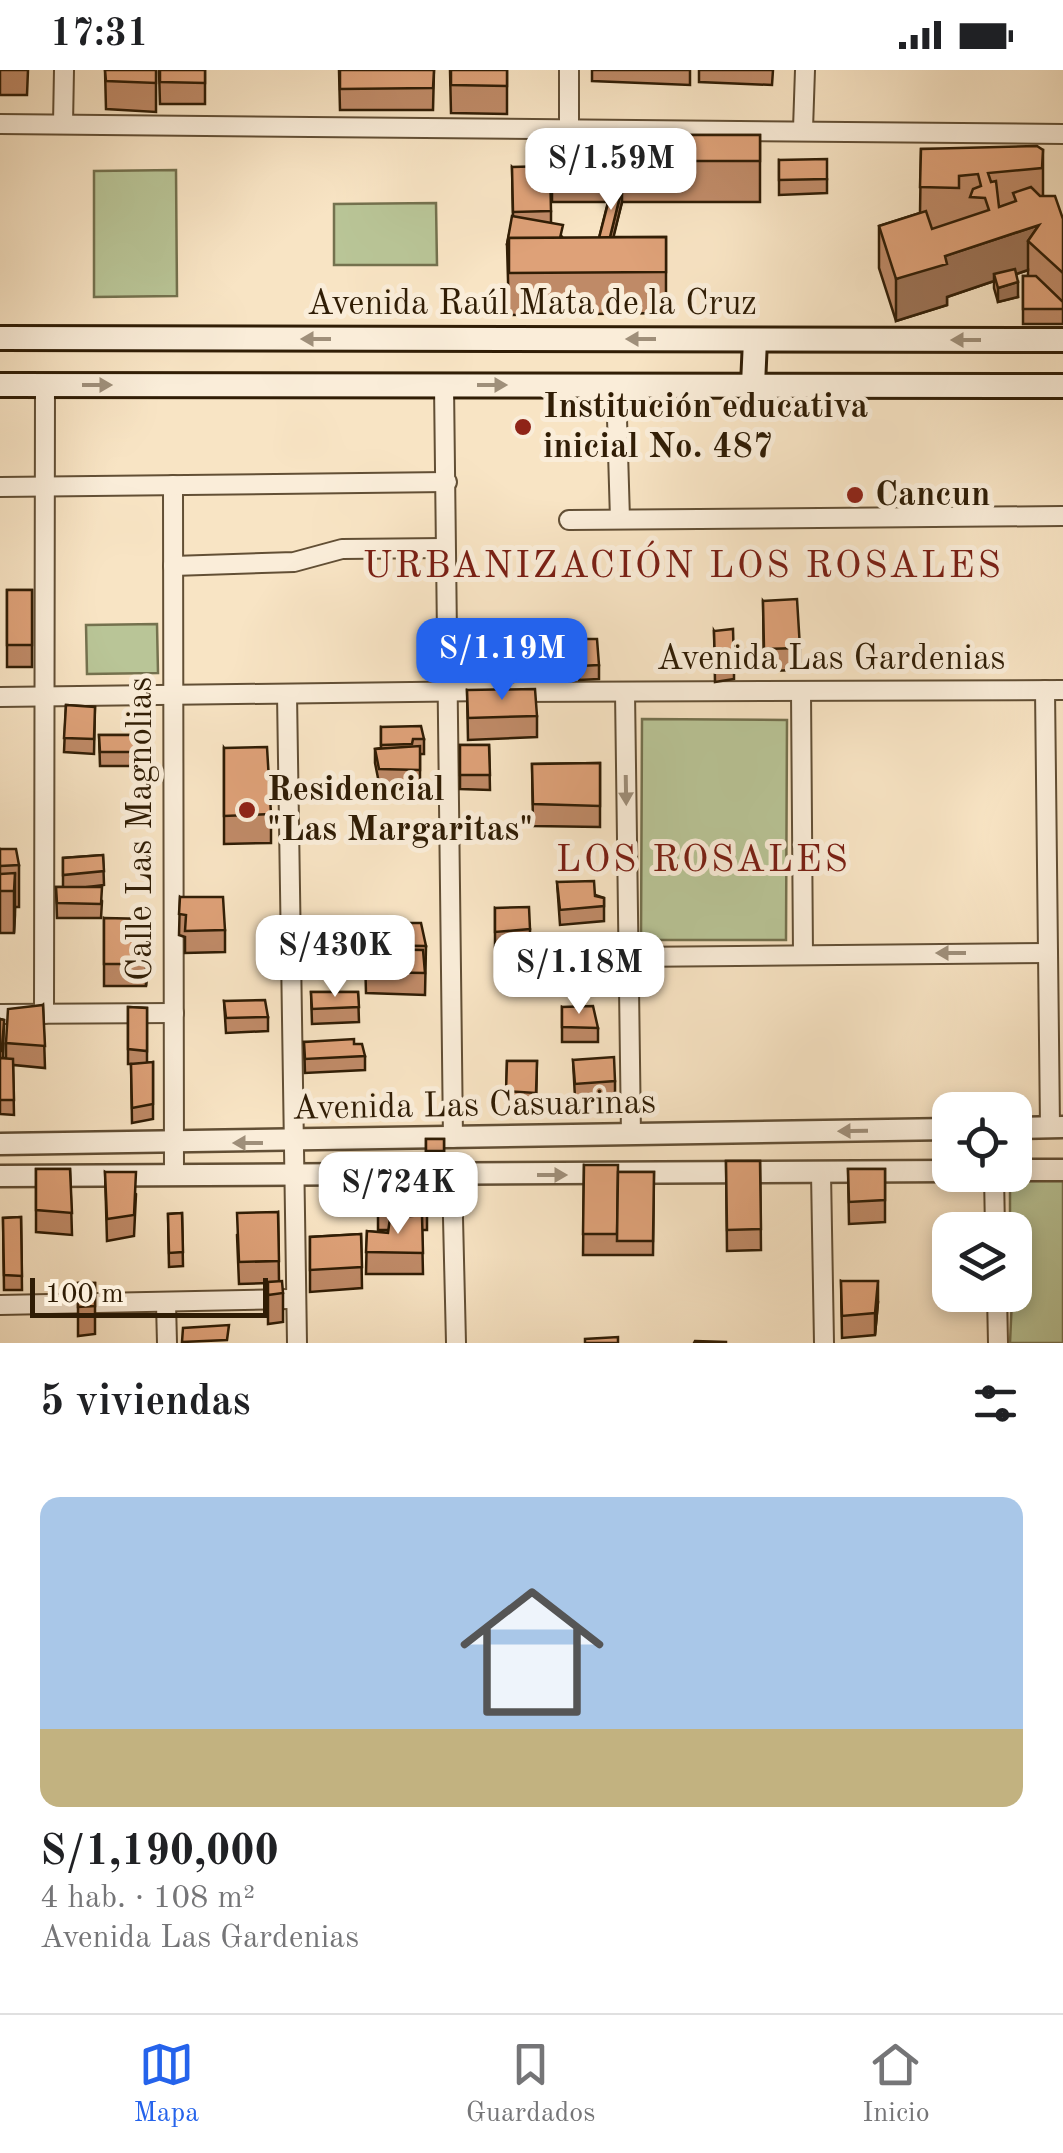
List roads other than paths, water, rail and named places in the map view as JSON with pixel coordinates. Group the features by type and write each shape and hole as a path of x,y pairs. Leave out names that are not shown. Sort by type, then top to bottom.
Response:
{"main road":[{"name":"Avenida Raúl Mata de la Cruz","path":"0,338 1063,340"},
{"path":"753,386 754,340"},
{"path":"0,384 1063,386"}],"street":[{"path":"64,70 64,124"},
{"path":"569,70 569,127"},
{"path":"803,129 805,70"},
{"path":"0,124 1063,134"},
{"path":"44,385 44,1014"},
{"path":"444,385 453,1138"},
{"path":"616,385 620,518"},
{"path":"0,487 447,482"},
{"name":"Calle Las Magnolias","path":"173,485 174,1172"},
{"path":"568,520 1063,516"},
{"path":"173,566 294,562 342,548 445,548"},
{"path":"1054,690 1048,953 1056,1127"},
{"name":"Avenida Las Gardenias","path":"0,697 445,691 1054,690"},
{"path":"625,692 630,1134"},
{"path":"802,692 804,954"},
{"path":"287,694 297,1343"},
{"path":"628,957 1048,953"},
{"path":"0,1014 174,1014"},
{"name":"Avenida Las Casuarinas","path":"0,1144 294,1143 932,1129"},
{"path":"1032,1170 1063,1170"},
{"name":"Avenida Las Casuarinas","path":"0,1176 174,1172 452,1176 932,1171"},
{"path":"821,1174 824,1343"},
{"path":"452,1176 456,1343"},
{"path":"0,1304 296,1298"},
{"path":"166,1303 167,1343"},
{"path":"997,1312 998,1343"}],"place":[{"name":"Institución educativa inicial No. 487","path":"523,427"},
{"name":"Cancun","path":"855,495"},
{"name":"Residencial \"Las Margaritas\"","path":"247,810"}],"district":[{"name":"URBANIZACIÓN LOS ROSALES","path":"683,567"},
{"name":"LOS ROSALES","path":"703,861"}]}
